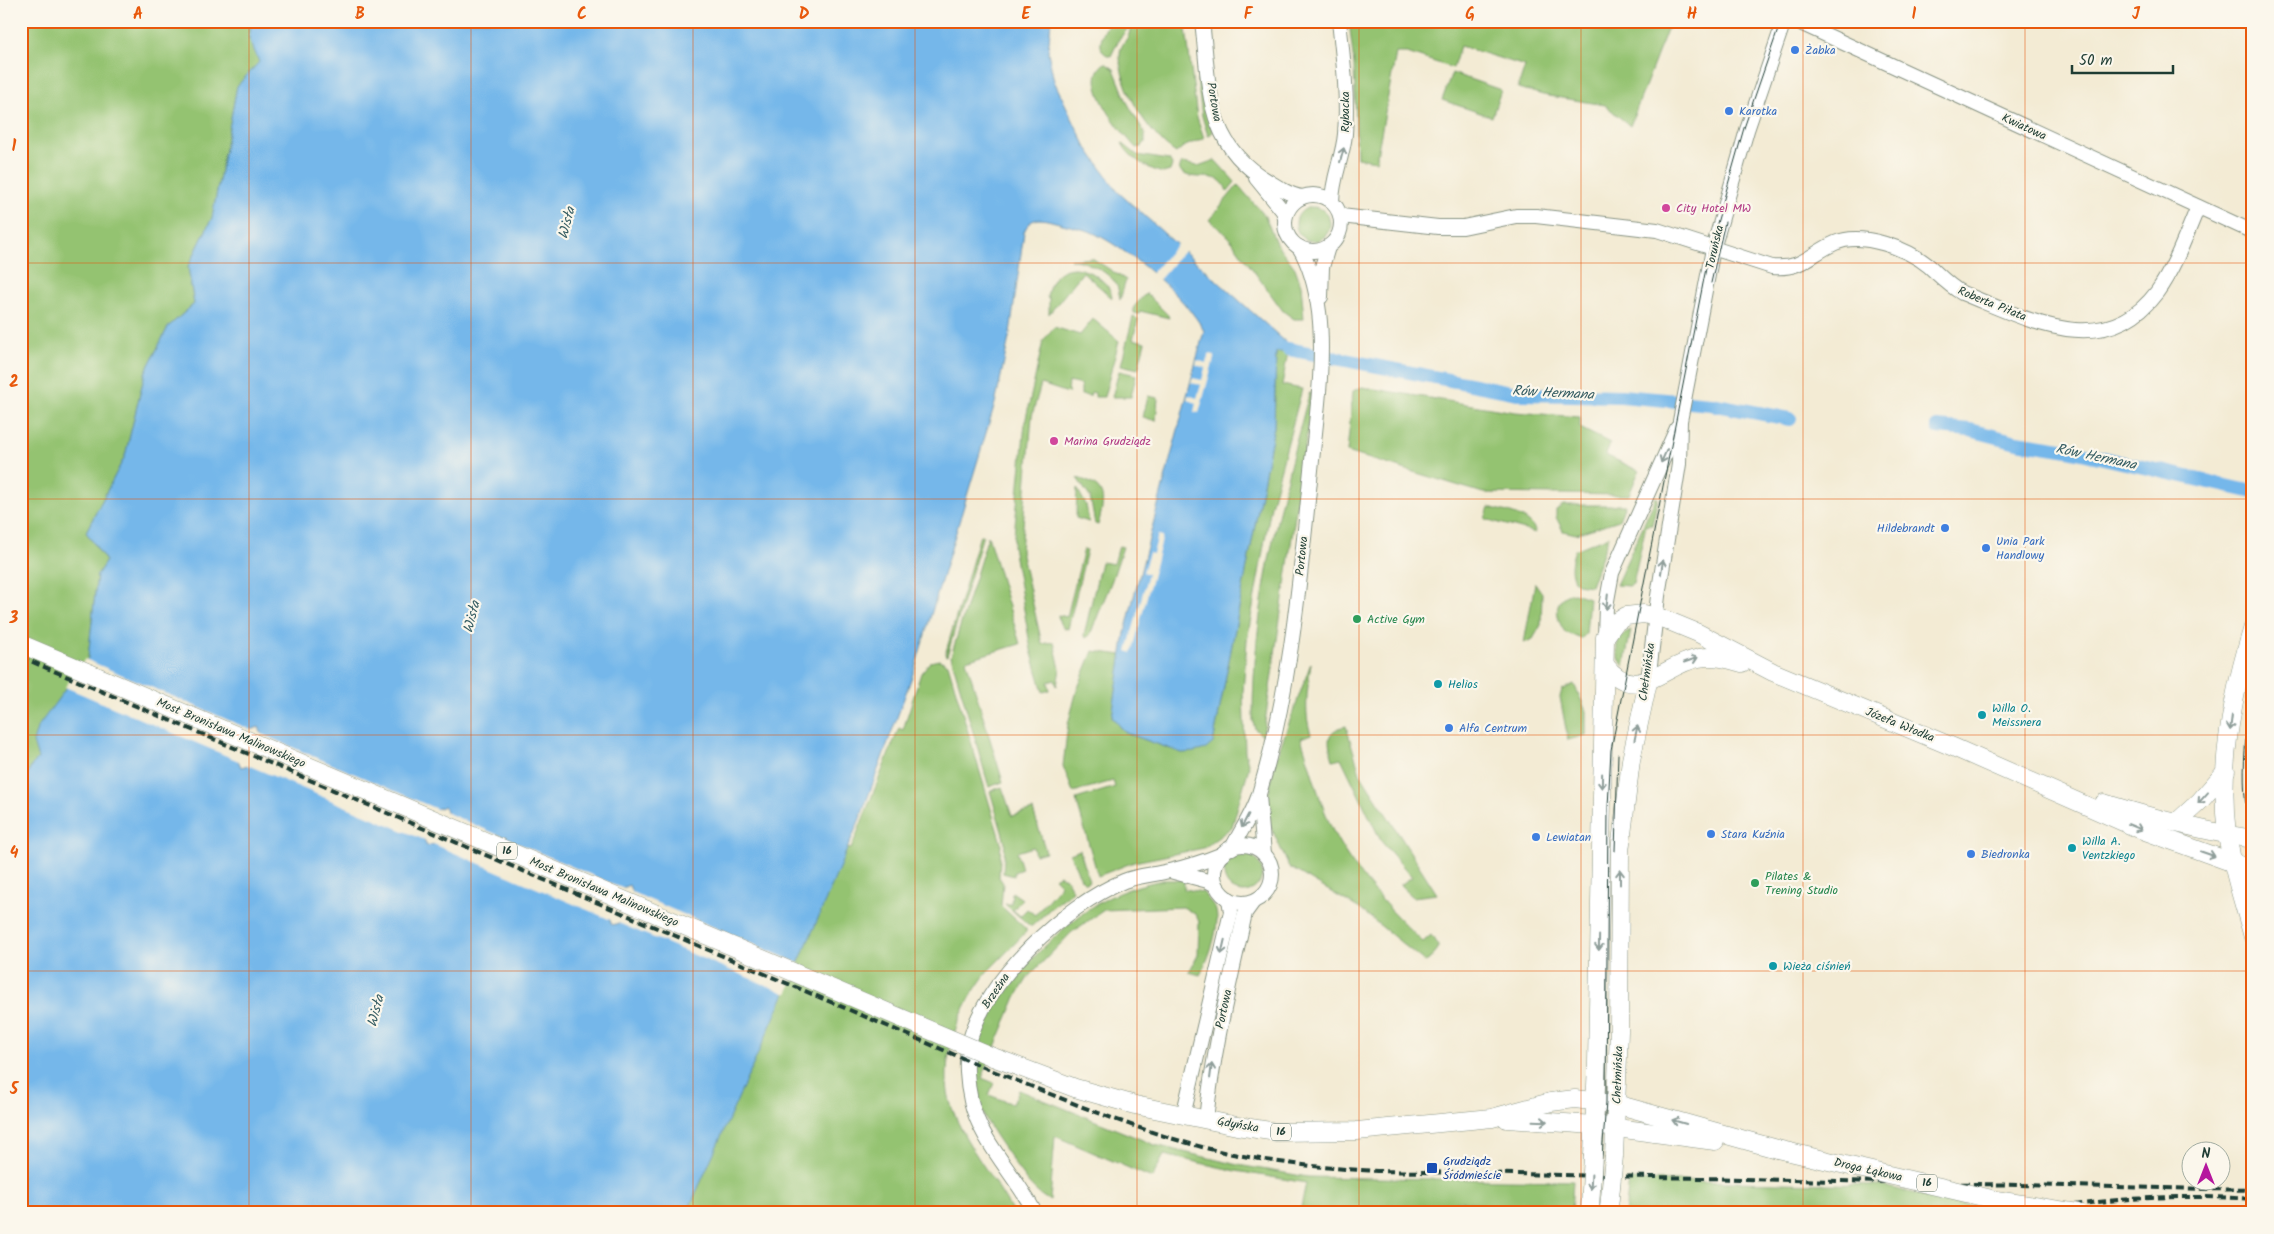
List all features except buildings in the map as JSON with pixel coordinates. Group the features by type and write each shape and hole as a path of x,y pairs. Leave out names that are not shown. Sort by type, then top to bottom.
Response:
{"main road":[{"path":"1605,636 1615,623 1626,616 1638,614 1655,616"},
{"name":"Józefa Włodka","path":"1655,616 1698,633 1773,672 2027,779 2137,828 2253,870"},
{"path":"2253,627 2235,692 2224,807 2233,863 2253,937"},
{"name":"Chełmińska","path":"1589,1210 1597,1063 1605,636"},
{"name":"Most Bronisława Malinowskiego","path":"21,644 993,1057"},
{"name":"Józefa Włodka","path":"1648,682 1676,666 1699,657 1731,660 1773,672"},
{"path":"1604,665 1612,674 1620,679 1648,682"},
{"name":"Chełmińska","path":"1609,1210 1616,1127 1619,1031 1620,851 1631,760 1648,682"},
{"path":"2177,822 2200,801 2226,771"},
{"name":"Józefa Włodka","path":"2027,779 2144,815 2227,835 2253,839"},
{"name":"Gdyńska","path":"993,1057 1075,1088 1183,1116 1277,1132 1319,1132 1492,1118 1616,1127"},
{"name":"Chełmińska","path":"1551,1102 1581,1089 1588,1082 1597,1063"},
{"name":"Gdyńska","path":"1492,1118 1551,1102 1575,1099 1595,1101"},
{"name":"Droga Łąkowa","path":"1595,1101 1616,1104 1777,1149 1996,1200 2078,1213"},
{"name":"Droga Łąkowa","path":"1616,1127 1777,1149"}],"street":[{"name":"Portowa","path":"1202,21 1217,124 1231,151 1251,171 1283,211 1285,218"},
{"name":"Rybacka","path":"1332,202 1333,184 1344,146 1345,132 1344,68 1339,21"},
{"name":"Toruńska","path":"1655,616 1678,464 1680,421 1713,250 1747,130 1784,21"},
{"name":"Kwiatowa","path":"1796,21 2253,232"},
{"name":"Portowa","path":"1251,171 1294,196 1302,197"},
{"path":"1316,195 1332,202 1342,223 1338,237 1328,247 1313,252 1299,248 1287,235 1285,218 1293,203 1302,197 1316,195"},
{"name":"Roberta Piłata","path":"1340,216 1438,227 1463,227 1501,218 1536,216 1657,230 1713,250 1772,267 1782,268 1802,264 1837,242 1858,239 1871,240 1922,261 1953,288 1962,293 2052,328 2084,331 2113,325 2148,303 2166,278 2198,207"},
{"name":"Portowa","path":"1228,851 1259,796 1283,693 1301,564 1319,370 1319,312 1322,267 1328,247"},
{"name":"Portowa","path":"1299,248 1309,268 1319,312"},
{"name":"Toruńska","path":"1605,636 1606,606 1612,573 1680,421"},
{"name":"Chełmińska","path":"1648,682 1655,616"},
{"name":"Portowa","path":"1259,796 1264,854"},
{"path":"1243,845 1256,848 1264,854 1270,862 1271,881 1264,895 1253,902 1239,903 1229,899 1217,886 1214,874 1216,863 1228,851 1243,845"},
{"name":"Brzeźna","path":"1035,1213 1028,1198 988,1140 971,1101 967,1072 968,1046 990,995 1013,967 1061,920 1086,901 1119,883 1147,874 1169,871 1228,851"},
{"name":"Brzeźna","path":"1169,871 1208,881 1217,886"},
{"name":"Portowa","path":"1183,1116 1231,912 1229,899"},
{"name":"Portowa","path":"1206,1120 1216,1042 1245,913 1253,902"},
{"path":"1463,1213 1470,1213"}],"green space":[{"path":"21,21 252,21 249,38 260,62 237,86 212,218 188,267 194,304 168,327 145,373 125,456 86,532 106,561 97,575 88,658 38,728 37,755 39,759 32,765 21,789"},
{"path":"1110,21 1185,21 1197,117 1204,138 1183,147 1176,153 1146,123 1130,95 1121,67 1120,50 1129,35 1130,26 1119,39 1111,56 1102,51 1102,36"},
{"path":"1349,21 1655,21 1668,27 1630,126 1605,105 1543,95 1518,88 1525,66 1460,46 1453,68 1407,53 1396,53 1376,161 1357,158 1354,65"},
{"path":"1105,63 1114,69 1127,102 1145,134 1145,143 1141,147 1136,148 1122,131 1105,107 1099,94 1096,82 1098,71"},
{"path":"1452,73 1501,90 1492,117 1442,100"},
{"path":"1197,80 1205,95 1213,132 1208,136 1202,116"},
{"path":"1122,143 1137,155 1169,160 1172,165 1170,171 1163,173 1151,169 1134,158"},
{"path":"1215,160 1235,182 1227,192 1224,184 1219,180 1190,176 1184,174 1179,169 1182,163 1198,166"},
{"path":"1238,185 1265,216 1276,243 1295,268 1301,285 1304,319 1294,319 1283,311 1228,236 1209,220"},
{"path":"1313,207 1325,212 1330,224 1325,236 1313,241 1301,236 1296,224 1301,212"},
{"path":"1092,258 1126,280 1120,300 1117,286 1108,275 1089,264 1070,260"},
{"path":"1074,268 1098,277 1108,287 1112,298 1083,272 1049,314 1049,298 1047,297 1052,281 1058,273"},
{"path":"1146,293 1169,318 1140,311 1139,314 1134,313 1133,308"},
{"path":"1133,317 1138,319 1133,339 1145,342 1138,369 1121,365"},
{"path":"1093,319 1119,341 1104,397 1095,397 1095,393 1091,392 1090,396 1081,395 1081,385 1069,382 1068,393 1041,384 1032,416 1021,551 1042,644 1054,642 1060,669 1057,686 1055,680 1048,682 1050,690 1043,692 1031,650 1013,546 1025,423 1043,341 1054,327 1080,335"},
{"path":"1276,351 1288,352 1282,385 1302,389 1271,506 1247,640 1243,692 1245,752 1249,767 1232,827 1204,848 1134,862 1098,876 1076,799 1115,787 1113,781 1073,792 1063,766 1068,724 1077,690 1093,651 1122,655 1112,717 1126,733 1182,753 1213,743 1274,427"},
{"path":"1119,371 1136,375 1131,397 1112,397"},
{"path":"1362,387 1515,412 1580,417 1580,428 1610,443 1606,455 1639,471 1629,495 1483,493 1347,452 1353,391"},
{"path":"1311,392 1308,427 1263,736 1255,729 1253,721 1257,638 1278,515 1298,434"},
{"path":"1148,396 1158,398 1156,421 1143,417"},
{"path":"1077,478 1094,485 1102,495 1103,501 1098,525 1095,524 1090,497"},
{"path":"1077,488 1086,505 1089,522 1076,518"},
{"path":"1656,497 1658,498 1652,525 1646,525 1633,584 1629,586 1616,585"},
{"path":"1563,505 1625,505 1619,520 1576,534 1563,531 1556,517 1556,510"},
{"path":"1489,507 1523,518 1529,522 1536,533 1485,519"},
{"path":"980,535 983,535 947,656 945,655"},
{"path":"988,536 1020,644 966,660 1003,782 989,787 951,656"},
{"path":"1609,536 1591,586 1577,584 1571,572 1575,550"},
{"path":"1119,546 1123,547 1112,580 1090,635 1086,638 1084,635 1101,562 1114,564"},
{"path":"1084,549 1087,550 1068,629 1059,622 1058,615 1067,617"},
{"path":"1535,583 1542,593 1541,625 1533,639 1524,643"},
{"path":"1574,593 1589,598 1586,634 1581,639 1565,632 1558,614 1559,603 1562,598"},
{"path":"1631,630 1624,666 1618,656 1617,645 1621,636"},
{"path":"939,660 948,664 1001,843 999,877 1003,883 1001,906 1026,929 1026,932 989,970 969,1000 960,1017 954,1035 947,1072 948,1091 958,1122 972,1149 1013,1213 687,1213 847,848 851,849 899,728 903,730 921,673 930,662"},
{"path":"1311,663 1307,717 1311,734 1301,738 1327,818 1349,859 1385,904 1423,942 1431,935 1438,949 1425,962 1360,909 1289,867 1271,827 1264,819 1274,764"},
{"path":"1574,684 1586,711 1586,735 1568,740 1560,697 1562,690"},
{"path":"1346,726 1360,773 1437,894 1413,897 1400,885 1412,877 1381,841 1341,758 1333,760 1329,738 1334,731"},
{"path":"1002,787 1012,816 1033,810 1046,852 1035,855 1033,847 1017,852 1022,869 1014,872 1014,876 1003,873 1005,842 990,791"},
{"path":"1080,850 1089,881 1085,883 1081,879 1070,854"},
{"path":"1243,854 1256,860 1262,873 1256,886 1243,892 1230,886 1224,873 1230,860"},
{"path":"1059,875 1066,878 1073,891 1032,926 1005,904 1011,904 1012,892 1022,899 1013,910 1020,916 1027,909 1035,915 1061,885 1054,878"},
{"path":"1163,880 1184,880 1184,889 1203,892 1215,908 1217,923 1215,933 1207,961 1200,975 1189,972 1198,955 1199,922 1196,915 1183,907 1104,910 1072,932 1029,976 1016,997 982,1078 994,1083 989,1095 1013,1104 1019,1090 1155,1145 1238,1165 1308,1177 1573,1181 1571,1213 1508,1213 1466,1201 1450,1206 1442,1213 1303,1213 1300,1212 1306,1183 1236,1171 1164,1155 1152,1178 1055,1136 1050,1201 1042,1196 1025,1179 995,1135 980,1105 977,1092 976,1063 981,1033 986,1019 999,995 1014,978 1054,937 1082,914 1110,897 1126,890"},
{"path":"1629,1180 1877,1185 2004,1213 1625,1213"}],"water":[{"name":"Wisła","path":"252,21 1051,21 1048,52 1054,81 1085,145 1118,192 1289,345 1288,352 1276,352 1274,427 1213,743 1206,749 1182,753 1126,733 1112,717 1125,633 1204,331 1184,303 1170,289 1136,260 1103,238 1089,231 1043,219 1034,220 1027,226 1024,232 1010,333 996,400 914,671 861,816 814,928 687,1213 21,1213 21,789 32,765 38,759 33,742 37,728 88,658 97,575 106,561 86,532 125,456 145,373 168,327 194,304 188,267 212,218 237,86 259,62 249,38","holes":["259,727 262,735 248,765 241,767 238,760 251,730","444,806 447,814 434,844 427,846 424,839 437,809","629,885 632,893 619,923 612,925 609,918 622,888"]}],"pier":[{"path":"1178,243 1186,249 1158,281 1151,274"},
{"path":"1209,354 1215,355 1199,413 1194,412 1196,403 1187,400 1188,395 1197,398 1201,385 1191,383 1192,378 1202,380 1205,368 1196,365 1197,360 1206,363"},
{"path":"1158,535 1163,536 1132,653 1127,651 1148,574 1143,572 1149,553 1153,554"},
{"path":"85,659 254,731 241,762 65,687"},
{"path":"259,733 439,810 427,841 245,764"},
{"path":"445,812 624,889 611,920 431,843"},
{"path":"629,891 800,964 787,994 616,922"}],"waterway":[{"name":"Rów Hermana","path":"1288,349 1522,394 1621,396 1711,404 1790,419"},
{"name":"Rów Hermana","path":"1937,427 1970,430 2017,442 2068,450 2253,492"}],"tram line":[{"path":"1598,1213 1606,1102 1608,807 1611,750 1710,248 1744,128 1781,21"},
{"path":"1711,283 1725,222"},
{"path":"2253,688 2244,761 2245,800 2253,831"},
{"path":"1615,851 1618,754"}],"railway":[{"path":"21,657 988,1069 1126,1123 1210,1149 1251,1158 1293,1164 1377,1171 2253,1190"},
{"path":"2027,1213 2083,1204 2140,1198 2253,1199"}],"place":[{"name":"Żabka","path":"1795,50"},
{"name":"Karotka","path":"1729,111"},
{"name":"City Hotel MW","path":"1666,208"},
{"name":"Marina Grudziądz","path":"1054,441"},
{"name":"Hildebrandt","path":"1945,528"},
{"name":"Unia Park Handlowy","path":"1986,548"},
{"name":"Active Gym","path":"1357,619"},
{"name":"Helios","path":"1438,684"},
{"name":"Willa O. Meissnera","path":"1982,715"},
{"name":"Alfa Centrum","path":"1449,728"},
{"name":"Stara Kuźnia","path":"1711,834"},
{"name":"Lewiatan","path":"1536,837"},
{"name":"Willa A. Ventzkiego","path":"2072,848"},
{"name":"Biedronka","path":"1971,854"},
{"name":"Pilates & Trening Studio","path":"1755,883"},
{"name":"Wieża ciśnień","path":"1773,966"},
{"name":"Grudziądz Śródmieście","path":"1432,1168"}]}
